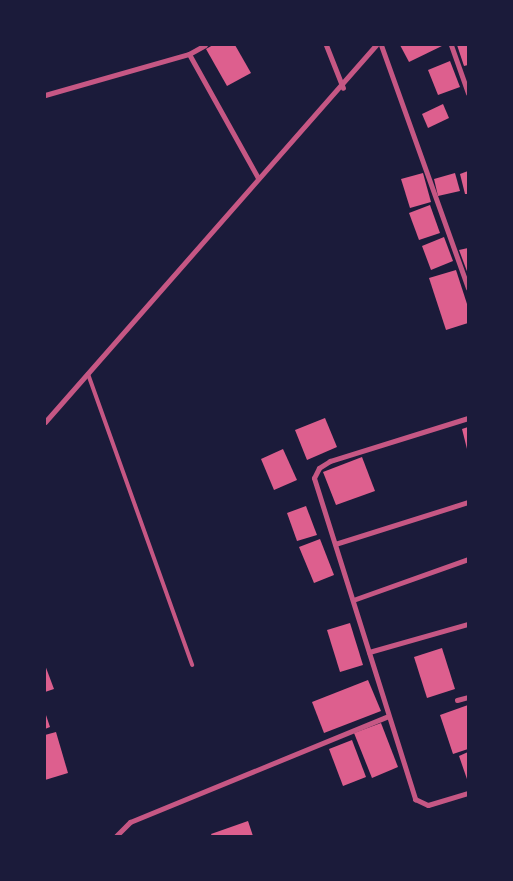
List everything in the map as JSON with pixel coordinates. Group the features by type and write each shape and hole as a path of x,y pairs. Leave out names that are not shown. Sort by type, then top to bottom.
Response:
{"street":[{"path":"45,95 189,54 205,45"},
{"path":"326,45 342,88"},
{"path":"45,422 258,178 342,88 376,45"},
{"path":"381,45 468,288"},
{"path":"451,45 468,93"},
{"path":"189,54 258,178"},
{"path":"461,70 468,68"},
{"path":"468,418 319,468 315,488 335,544 415,799 428,805 468,793"},
{"path":"335,544 468,502"},
{"path":"353,600 468,559"},
{"path":"369,652 468,624"},
{"path":"456,700 468,696"},
{"path":"116,836 130,822 388,716"}],"lane":[{"path":"88,374 192,665"}],"building":[{"path":"213,45 235,45 251,73 227,86 206,49"},
{"path":"400,45 444,45 409,62"},
{"path":"457,45 468,45 468,65 464,66"},
{"path":"450,61 460,87 438,95 428,70"},
{"path":"443,104 449,118 428,128 422,114"},
{"path":"468,171 468,194 465,194 460,174"},
{"path":"423,173 431,202 410,208 401,179"},
{"path":"455,173 460,191 438,196 434,179"},
{"path":"430,205 440,233 419,240 409,213"},
{"path":"444,237 453,261 431,270 422,246"},
{"path":"468,248 468,274 459,250"},
{"path":"456,270 468,307 468,323 446,330 429,278"},
{"path":"325,418 337,447 307,460 295,430"},
{"path":"468,427 468,449 467,449 462,429"},
{"path":"283,449 297,480 274,490 261,459"},
{"path":"362,457 375,491 336,505 323,472"},
{"path":"306,506 317,535 297,541 287,513"},
{"path":"320,539 334,575 314,583 299,547"},
{"path":"350,623 363,665 340,672 327,630"},
{"path":"442,648 455,689 427,698 414,657"},
{"path":"45,665 54,689 45,692"},
{"path":"368,680 381,711 324,733 312,702"},
{"path":"468,705 468,749 453,754 440,715"},
{"path":"45,712 50,727 45,729"},
{"path":"381,723 398,767 372,778 354,733"},
{"path":"56,732 68,773 45,780 45,735"},
{"path":"352,740 366,777 343,786 329,749"},
{"path":"468,752 468,782 459,756"},
{"path":"248,821 253,836 212,836 211,834"}]}
